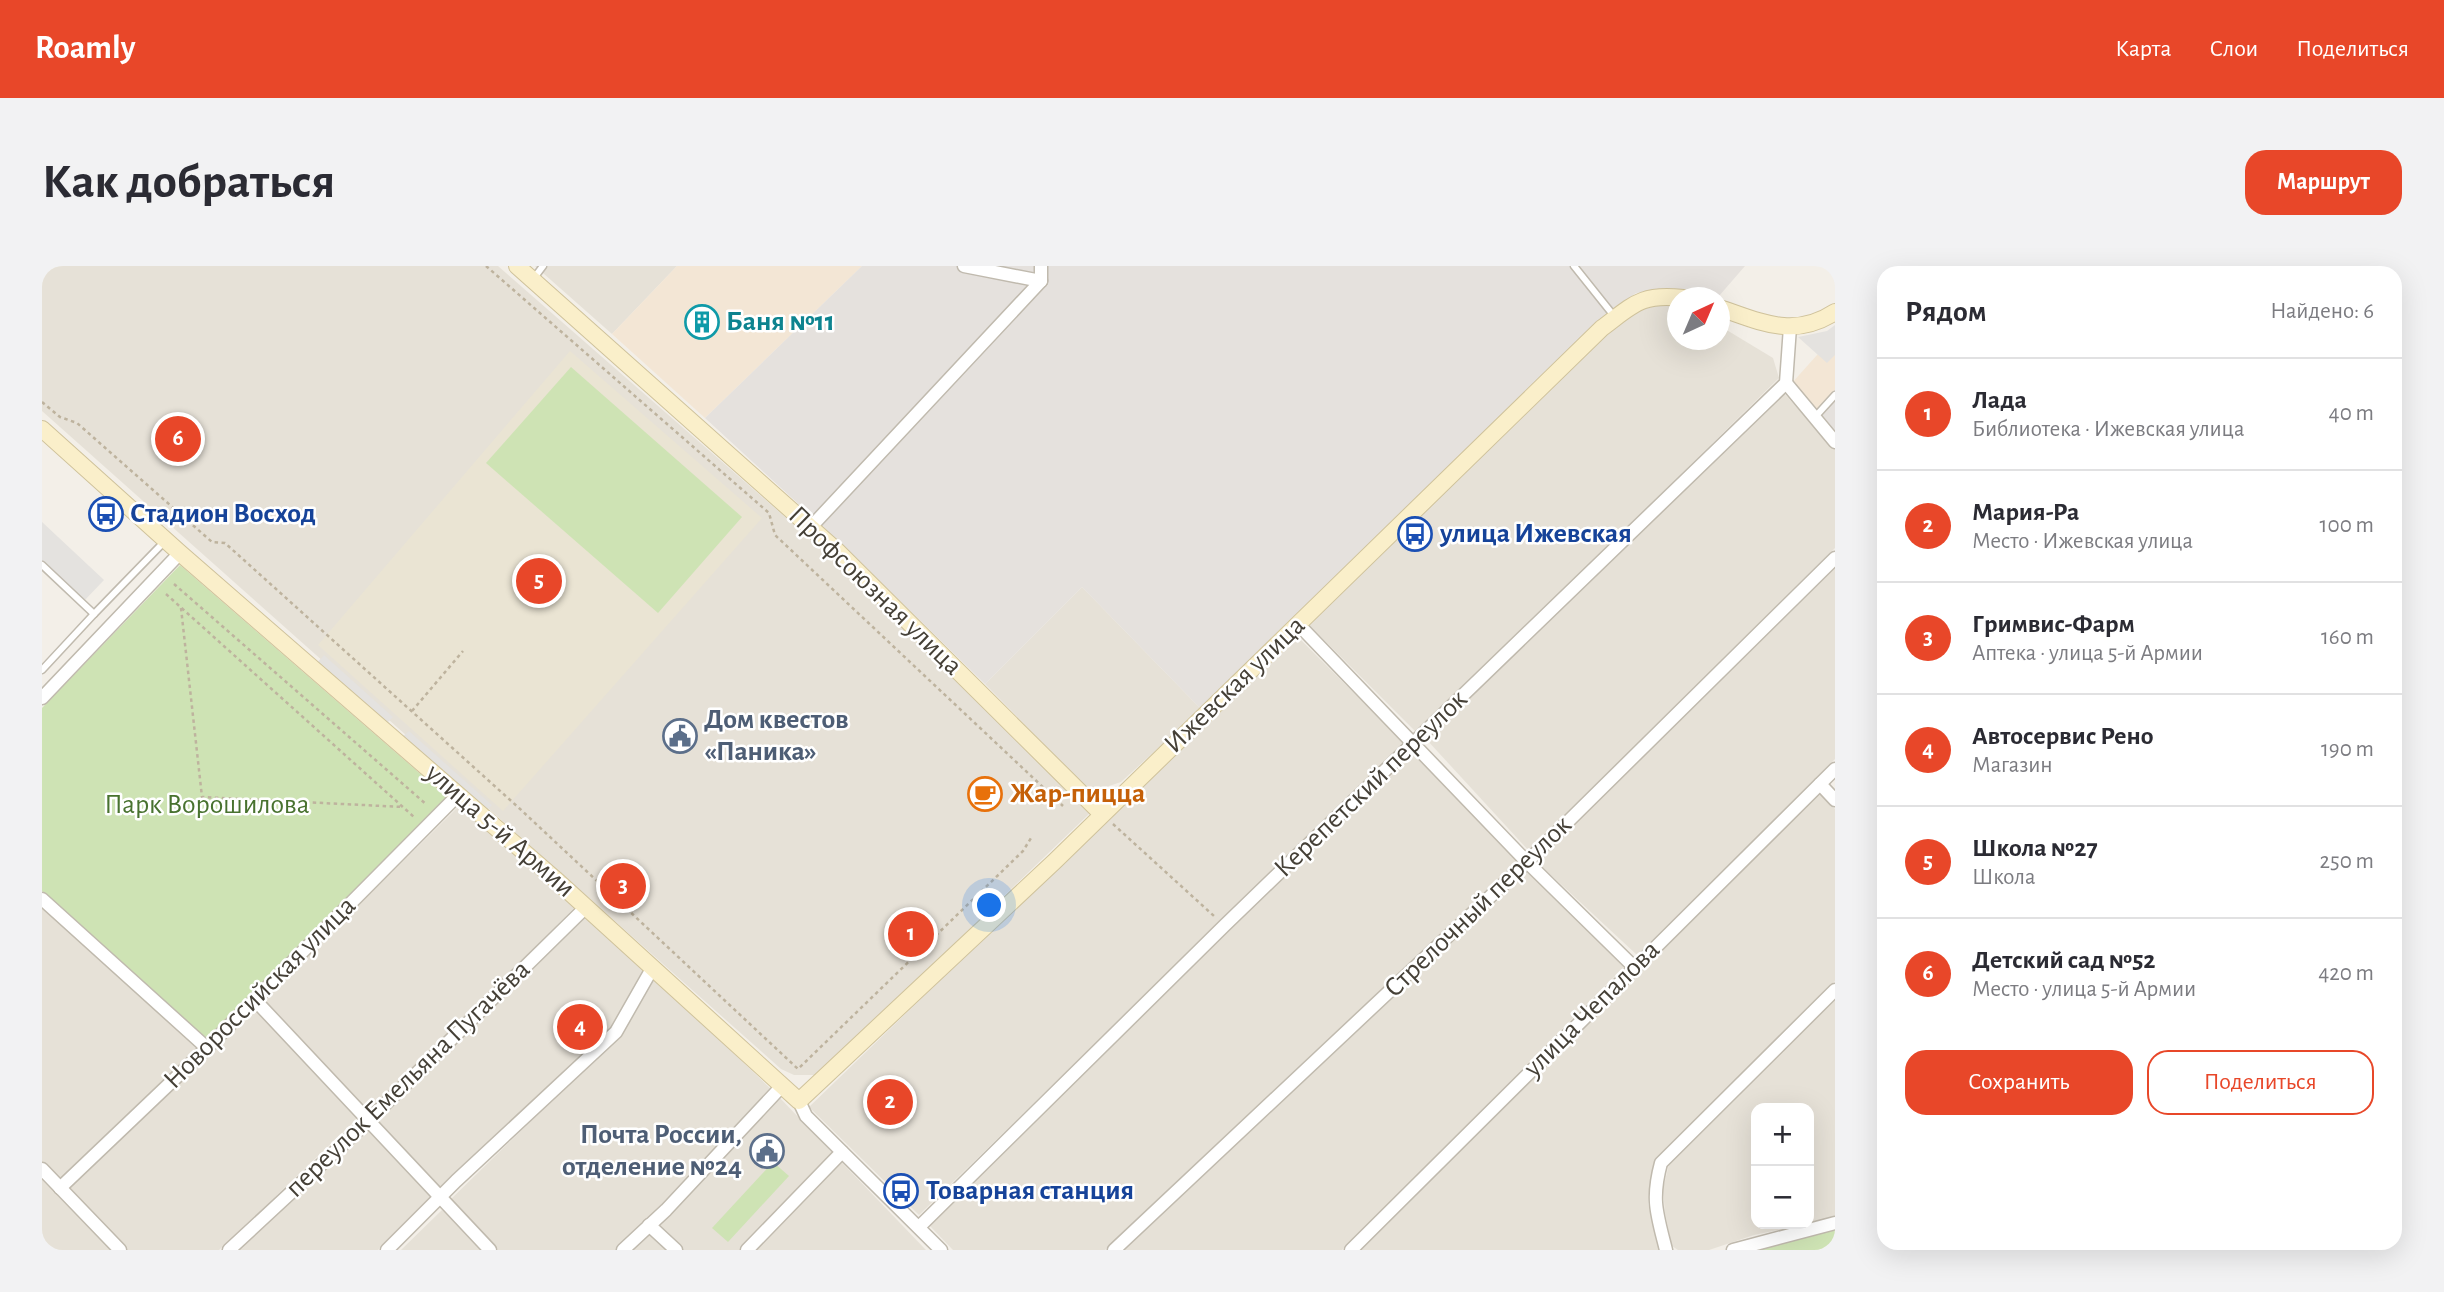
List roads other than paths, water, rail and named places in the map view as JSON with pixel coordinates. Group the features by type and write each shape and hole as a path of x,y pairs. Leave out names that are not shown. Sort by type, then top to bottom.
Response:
{"main road":[{"name":"Профсоюзная улица","path":"517,266 837,551 1102,814"},
{"name":"Ижевская улица","path":"800,1101 1102,814 1602,328 1639,300 1667,296"},
{"path":"1730,311 1769,325 1790,327 1824,319 1835,312"},
{"name":"улица 5-й Армии","path":"42,429 165,540 586,907 800,1101"}],"street":[{"path":"964,266 1041,281"},
{"path":"810,528 1041,281 1041,266"},
{"path":"1790,327 1786,383 1835,442"},
{"name":"Керепетский переулок","path":"919,1227 1224,926 1786,383"},
{"path":"42,698 180,553"},
{"name":"Стрелочный переулок","path":"1114,1250 1527,862 1835,558"},
{"path":"1298,625 1527,862 1634,967"},
{"name":"улица Чепалова","path":"1351,1250 1835,769"},
{"path":"1820,784 1835,800"},
{"name":"Новороссийская улица","path":"60,1188 207,1048 458,795"},
{"path":"42,899 207,1048"},
{"name":"переулок Емельяна Пугачёва","path":"229,1250 367,1122 586,907"},
{"path":"387,1250 616,1032 653,967"},
{"path":"1666,1250 1655,1209 1654,1189 1661,1163 1835,990"},
{"path":"255,1000 490,1250"},
{"path":"623,1250 782,1086"},
{"name":"улица 5-й Армии","path":"800,1101 806,1116 941,1250"},
{"path":"747,1250 842,1152"},
{"path":"42,1169 120,1250"},
{"path":"1733,1250 1835,1223"},
{"path":"649,1225 676,1250"}],"lane":[{"path":"533,279 543,266"},
{"path":"1574,266 1616,317"},
{"path":"1814,418 1835,395"},
{"path":"42,670 165,540"},
{"path":"42,565 94,614"}],"place":[{"name":"Баня №11","path":"702,322"},
{"name":"Детский сад №52","path":"178,439"},
{"name":"Стадион Восход","path":"106,514"},
{"name":"улица Ижевская","path":"1415,534"},
{"name":"Школа №27","path":"539,581"},
{"name":"Дом квестов «Паника»","path":"680,736"},
{"name":"Жар-пицца","path":"985,794"},
{"name":"Гримвис-Фарм","path":"623,886"},
{"name":"Лада","path":"911,934"},
{"name":"Автосервис Рено","path":"580,1027"},
{"name":"Мария-Ра","path":"890,1102"},
{"name":"Почта России, отделение №24","path":"767,1151"},
{"name":"Товарная cтанция","path":"901,1191"}],"park label":[{"name":"Парк Ворошилова","path":"207,805"}]}
